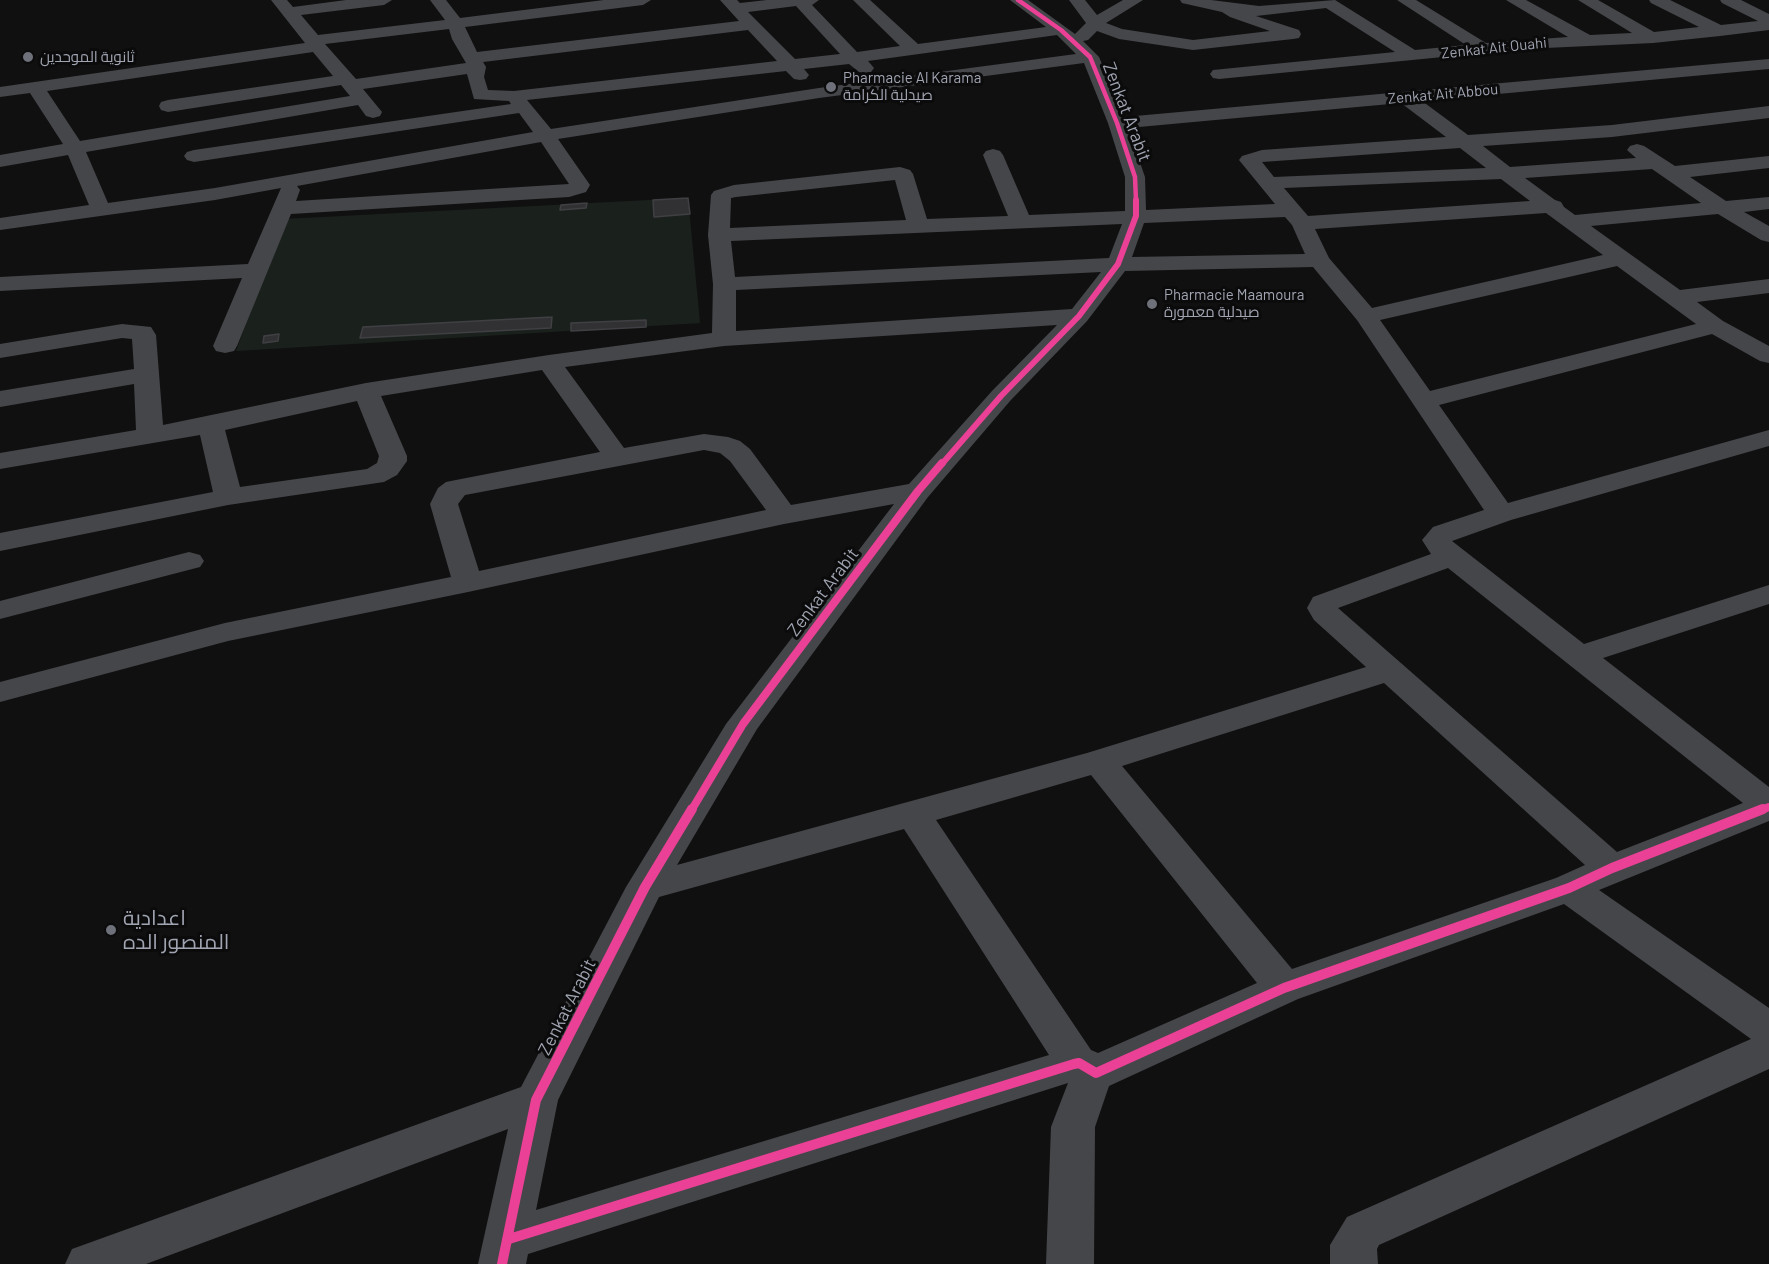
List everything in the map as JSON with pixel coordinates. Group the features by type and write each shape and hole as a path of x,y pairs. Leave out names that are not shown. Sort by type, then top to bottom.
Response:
{"street":[{"path":"284,6 384,0"},
{"path":"310,38 458,30 590,4 642,0"},
{"path":"733,4 803,0 853,58 886,84"},
{"path":"861,0 914,50"},
{"path":"1018,0 1080,39"},
{"name":"Zenkat Arabit","path":"505,1252 536,1100 645,886 744,724 918,491 1001,396 1079,316 1118,264 1136,216 1135,177 1117,123 1080,39 1077,0"},
{"path":"0,224 215,194 546,135 886,84 1080,39 1107,14 1135,0"},
{"path":"1188,0 1227,8 1259,11 1327,2 1414,56"},
{"path":"1405,0 1483,48"},
{"path":"1514,0 1586,40 1639,75"},
{"path":"1586,0 1708,70"},
{"path":"1657,0 1764,57"},
{"path":"1728,0 1769,20"},
{"path":"420,10 441,4 466,5"},
{"path":"282,208 576,190 580,185 546,135 518,102 482,97 475,67 458,30 441,4"},
{"path":"590,4 641,69 686,114"},
{"path":"733,4 750,25 819,93"},
{"path":"284,6 412,159"},
{"path":"194,156 387,129 518,102 641,69 722,73 914,50 1080,39 1119,34 1193,45 1293,34 1236,14 1227,8"},
{"path":"0,92 147,70 310,38 397,14"},
{"path":"0,160 180,131 353,88 620,42 750,25"},
{"name":"Zenkat Ait Ouahi","path":"1219,74 1524,44 1651,37 1769,26"},
{"path":"458,30 483,37"},
{"path":"685,33 753,105"},
{"path":"1524,44 1574,81"},
{"path":"1193,45 1252,111"},
{"name":"Zenkat Ait Abbou","path":"1117,123 1708,70 1764,57"},
{"path":"475,67 498,75"},
{"path":"147,70 215,194"},
{"path":"1468,79 1486,90"},
{"path":"36,88 74,147 101,210"},
{"path":"168,106 353,88"},
{"path":"1406,97 1506,173 1554,206 1571,222 1678,297 1715,326 1765,350"},
{"path":"1501,513 1366,315 1318,260 1296,217 1249,160 1253,157 1612,131 1769,112"},
{"path":"1743,115 1769,130"},
{"path":"1612,131 1662,168 1769,235"},
{"path":"993,155 1020,220"},
{"path":"1268,183 1769,162"},
{"path":"719,235 816,207 903,174 919,228"},
{"path":"225,346 294,181"},
{"path":"724,339 724,284 719,235 721,195 734,191 919,228 1020,220 1136,216 1296,217 1554,206"},
{"path":"1571,222 1769,203"},
{"path":"1366,315 1621,258"},
{"path":"724,284 1118,264 1318,260"},
{"path":"0,284 257,270"},
{"path":"1678,297 1769,286"},
{"path":"0,461 211,425 366,392 549,362 724,339 1079,316"},
{"path":"1423,401 1715,326"},
{"path":"0,351 134,330 142,332 150,435"},
{"path":"549,362 617,457"},
{"path":"0,399 147,374"},
{"path":"0,542 228,497 374,476 387,469 393,461 393,456 366,392"},
{"path":"211,425 228,497"},
{"path":"1769,438 1501,513 1438,536 1438,545 1769,806"},
{"path":"468,583 444,504 448,494 456,488 704,442 719,443 740,455 784,515"},
{"path":"0,692 225,632 468,583 784,515 918,491"},
{"path":"1452,556 1324,604 1325,613 1612,868"},
{"path":"0,610 189,561"},
{"path":"1578,656 1769,594"},
{"path":"645,886 1099,761 1391,670"},
{"path":"1099,761 1284,988"},
{"path":"505,1252 1085,1068 1284,988 1569,888 1612,868 1769,806"},
{"path":"913,814 1085,1068 1073,1127 1070,1264"},
{"path":"1569,888 1769,1030"},
{"path":"1354,1264 1353,1245 1363,1231 1769,1050"},
{"path":"89,1264 536,1100"}],"shaded area":[{"path":"688,198 700,323 236,351 285,219"}],"building":[{"path":"688,198 690,214 654,217 653,200"},
{"path":"587,203 586,208 560,210 561,205"},
{"path":"552,317 551,328 360,338 363,327"},
{"path":"646,320 646,327 571,331 571,323"},
{"path":"279,334 278,341 263,343 264,336"}],"cycle path":[{"path":"502,1264 536,1100 645,887 743,724 918,491 1001,396 1079,316 1118,264 1136,216 1135,177 1117,123 1090,57 1061,30 1018,0"},
{"path":"509,1239 1074,1064 1079,1063 1096,1073 1284,988 1569,888 1612,868 1769,807"}],"place":[{"name":"ثانوية الموحدين","path":"28,57"},
{"name":"Pharmacie Al Karama صيدلية الكرامة","path":"831,87"},
{"name":"Pharmacie Maamoura صيدلية معمورة","path":"1152,304"},
{"name":"اعدادية المنصور الده","path":"111,930"}]}
